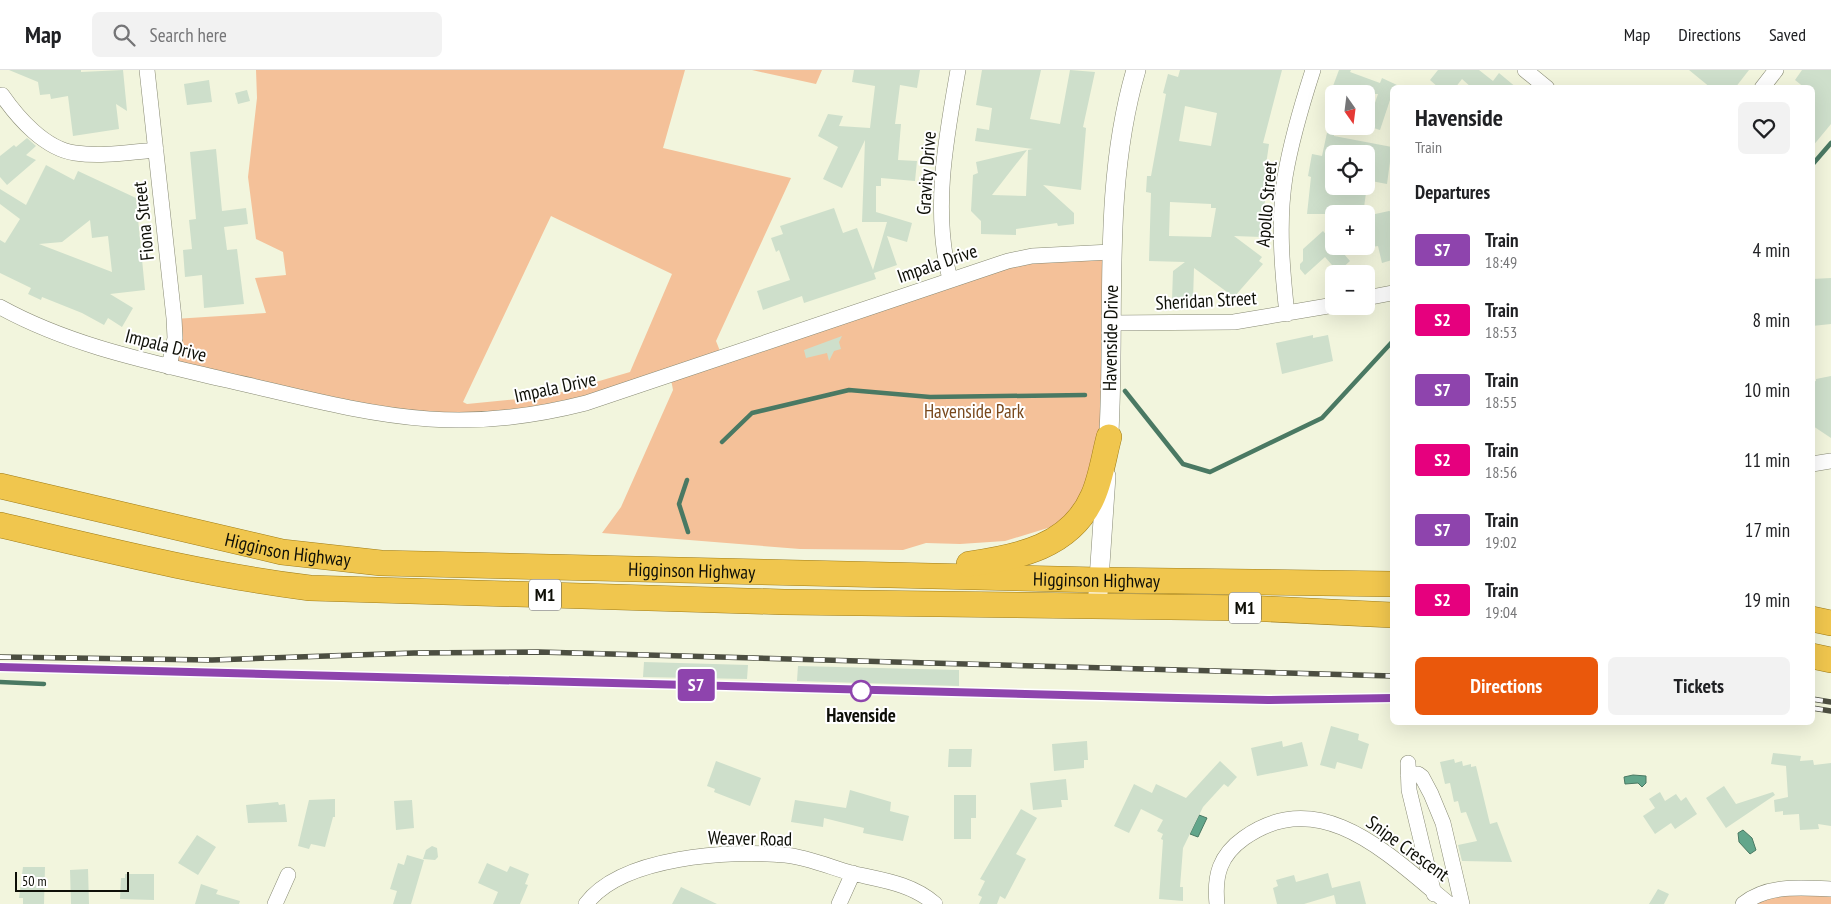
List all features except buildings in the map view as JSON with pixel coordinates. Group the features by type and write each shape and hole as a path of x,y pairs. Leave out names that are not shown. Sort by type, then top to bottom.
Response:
{"highway":[{"path":"895,574 1009,558 1036,550 1059,537 1078,520 1089,505 1094,494 1109,437"},
{"name":"Higginson Highway","path":"0,486 282,552 381,563 1099,580 1390,584"},
{"name":"Higginson Highway","path":"0,525 190,570 246,580 310,588 784,602 1247,608 1390,615"},
{"path":"1815,620 1831,623"},
{"path":"1815,657 1831,660"}],"street":[{"name":"Fiona Street","path":"147,70 175,338 169,367"},
{"name":"Gravity Drive","path":"950,279 944,253 941,197 944,161 958,70"},
{"name":"Havenside Drive","path":"1097,607 1109,437 1111,252 1119,156 1130,91 1136,70"},
{"name":"Apollo Street","path":"1287,314 1281,252 1285,177 1302,102 1313,70"},
{"path":"1525,70 1543,85"},
{"path":"1764,85 1776,70"},
{"path":"2,95 18,118 56,146 73,153 96,154 156,150"},
{"name":"Impala Drive","path":"0,307 46,329 91,346 169,367 361,411 430,419 475,420 559,410 623,392 950,279 1008,261 1032,256 1111,252"},
{"path":"1375,296 1390,293"},
{"name":"Sheridan Street","path":"1110,323 1234,322 1325,306"},
{"path":"1815,464 1831,461"},
{"path":"1435,897 1408,790 1408,769 1422,777 1443,823 1462,904"},
{"name":"Snipe Crescent","path":"1217,904 1216,877 1223,858 1230,848 1257,828 1290,818 1328,822 1357,833 1435,897 1449,904"},
{"name":"Weaver Road","path":"586,904 602,888 618,877 636,870 675,860 757,854 787,855 892,882 911,888 935,904"},
{"path":"839,904 852,873"},
{"path":"275,904 288,875"},
{"path":"1743,904 1750,898 1784,888 1831,889"}],"green space":[{"name":"Havenside Park","path":"256,70 685,70 663,148 791,178 716,341 722,356 968,273 1111,252 1108,435 1077,519 1005,541 960,544 926,543 903,550 800,549 602,533 621,507 673,390 670,374 585,402 442,419 170,367 174,319 266,313 255,278 286,275 283,252 256,239 248,177 257,98","holes":["551,216 672,274 630,372 548,396 467,404 463,402"]},
{"path":"752,70 822,70 816,84"},
{"path":"1770,894 1831,896 1831,904 1749,904"}],"shaded area":[{"path":"1633,775 1646,776 1646,783 1642,787 1638,783 1625,784 1624,777"},
{"path":"1199,815 1207,818 1198,837 1190,834"},
{"path":"1743,830 1752,838 1756,850 1750,854 1739,842 1738,833"}],"waterway":[{"path":"1815,162 1831,143"},
{"path":"1125,391 1183,464 1210,472 1322,418 1390,344"},
{"path":"722,442 752,413 849,390 930,397 1085,395"},
{"path":"687,480 679,504 688,532"},
{"path":"0,682 44,684"}],"railway":[{"path":"0,657 212,660 414,653 539,652 1390,676"},
{"path":"0,667 1178,698 1390,698"},
{"path":"1815,699 1831,702"},
{"path":"1815,708 1831,711"}],"train":[{"name":"S7","path":"0,667 1178,698 1268,700 1390,698"}],"place":[{"name":"Havenside","path":"861,691"}]}
